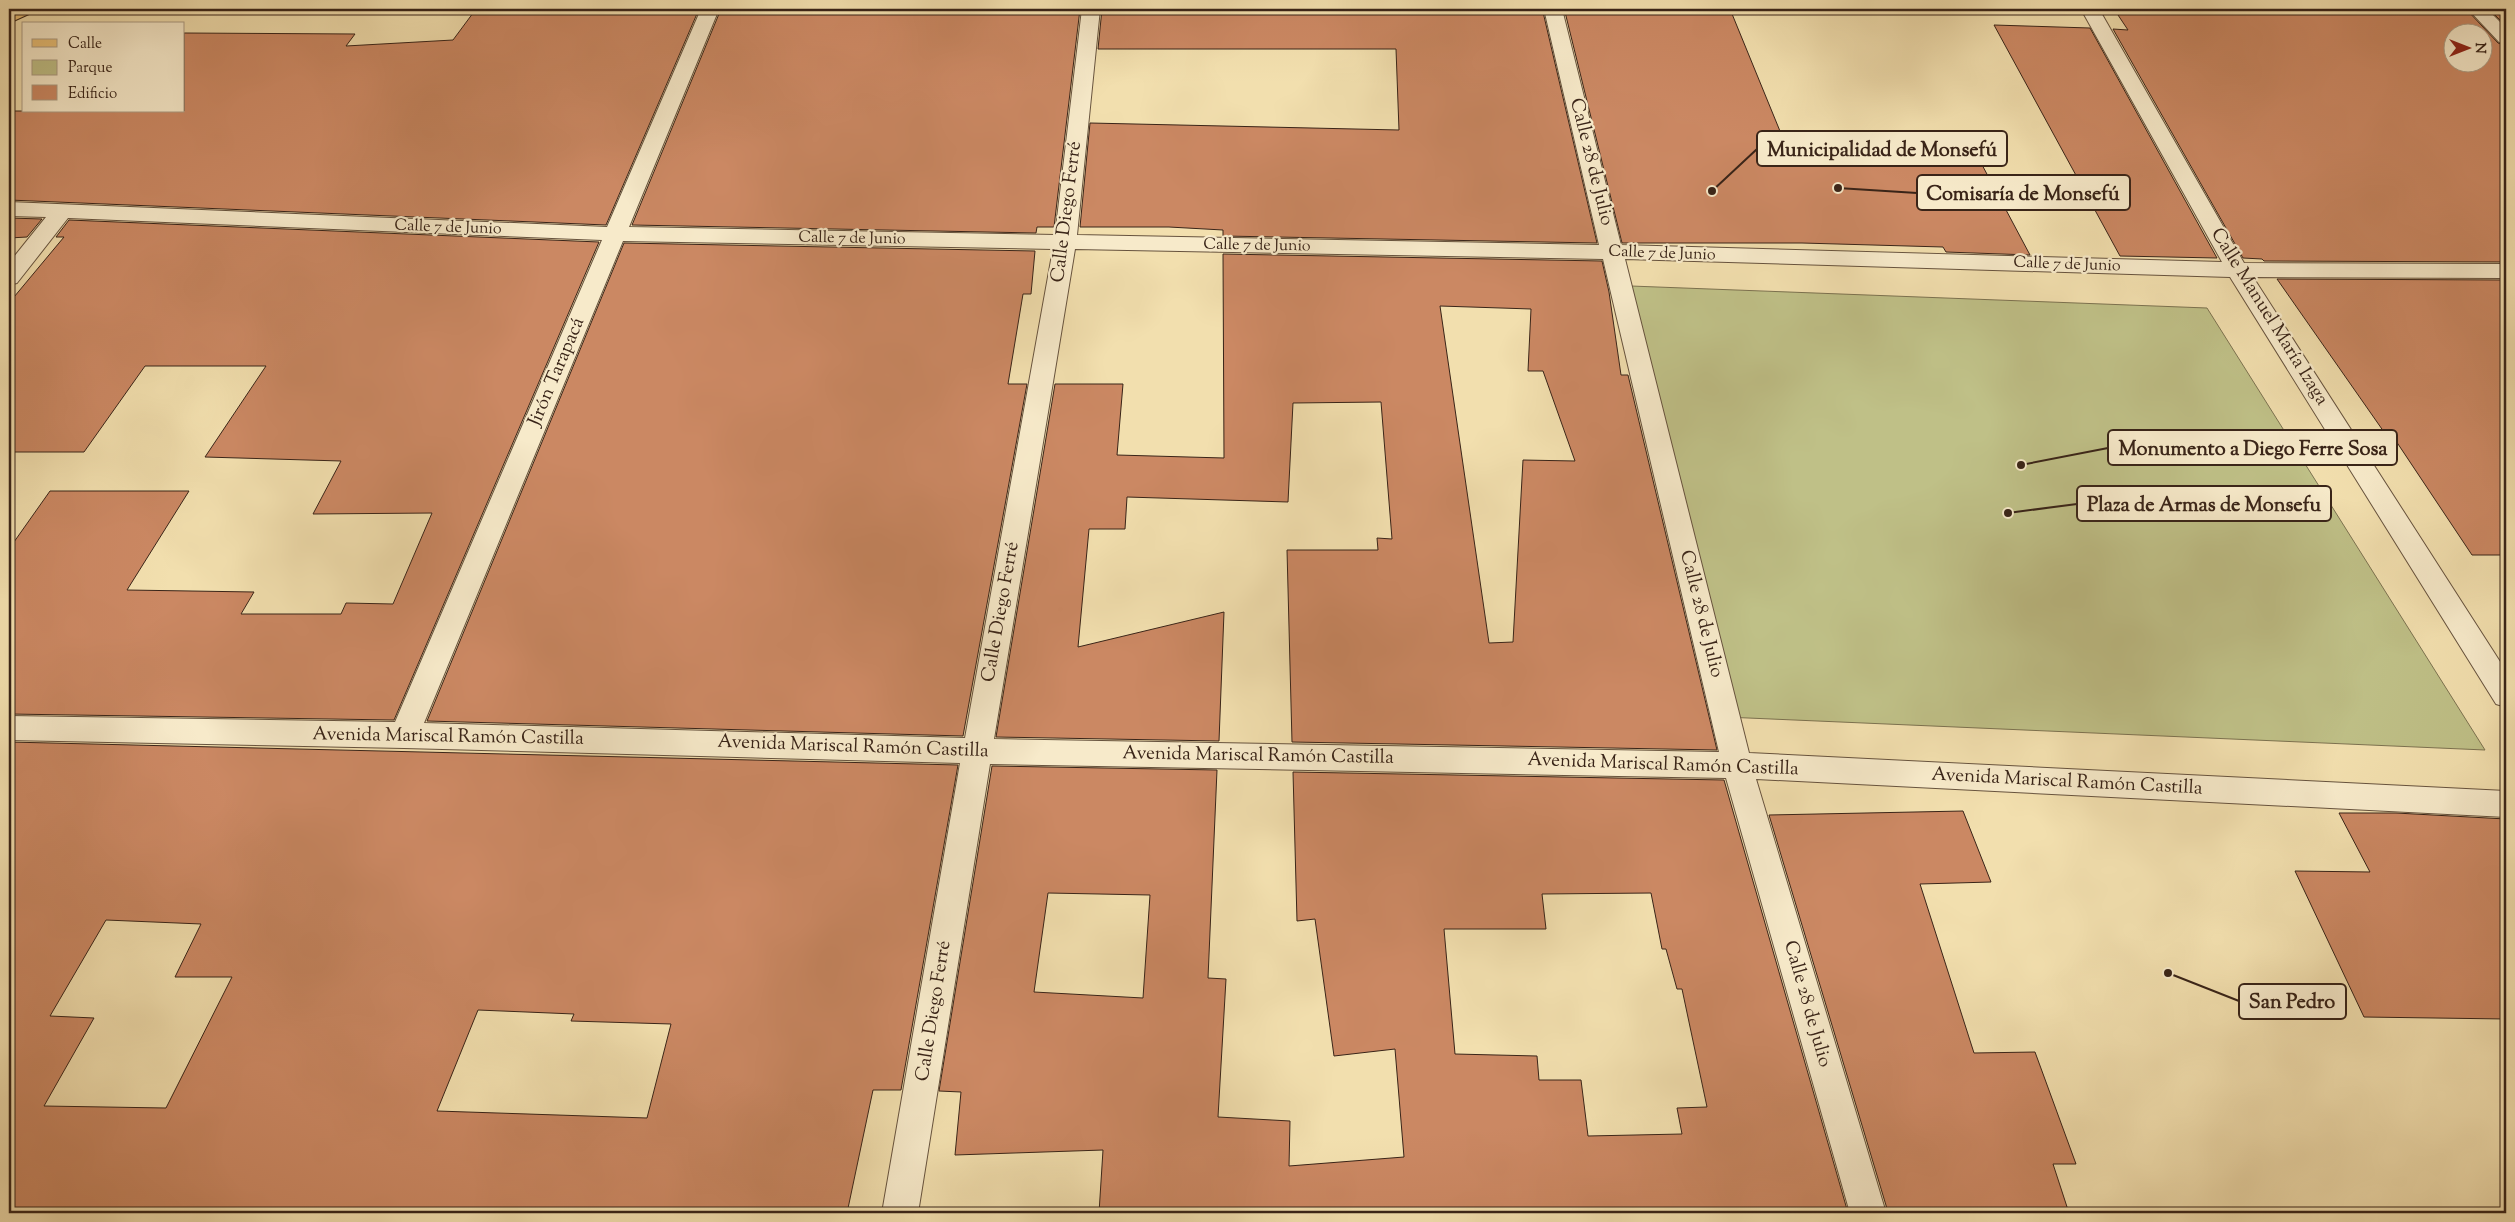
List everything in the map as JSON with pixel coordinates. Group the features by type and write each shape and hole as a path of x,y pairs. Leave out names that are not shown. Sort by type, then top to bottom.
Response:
{"main road":[{"path":"9,17 25,9"}],"street":[{"name":"Jirón Tarapacá","path":"404,735 710,9"},
{"name":"Calle Diego Ferré","path":"900,1213 1065,242 1092,9"},
{"name":"Calle 28 de Julio","path":"1553,9 1614,252 1737,765 1868,1213"},
{"name":"Calle Manuel María Izaga","path":"2090,9 2237,270 2506,695"},
{"path":"2477,9 2506,38"},
{"name":"Calle 7 de Junio","path":"9,208 61,212 615,234 1614,252 2237,270 2506,271"},
{"path":"9,278 61,212"},
{"name":"Avenida Mariscal Ramón Castilla","path":"9,728 404,735 977,751 1737,765 2506,804"}],"green space":[{"path":"1631,286 2207,308 2485,750 1725,717"}],"building":[{"path":"476,9 699,9 606,225 9,200 9,111 185,112 185,33 355,34 346,46 453,40"},
{"path":"721,9 1080,9 1054,227 1037,227 1036,233 632,225"},
{"path":"1102,9 1529,9 1530,12 1543,12 1597,243 1223,236 1223,230 1169,227 1080,227 1090,123 1399,130 1396,49 1098,49"},
{"path":"1658,9 1730,9 1791,158 1902,160 1895,146 1972,146 2030,255 1946,252 1943,247 1802,243 1622,243 1565,12 1659,13"},
{"path":"2114,9 2466,9 2478,22 2442,22 2442,72 2492,72 2492,37 2498,43 2506,46 2506,262 2264,261 2262,259 2243,258 2113,29 2128,30"},
{"path":"2489,9 2506,9 2506,26"},
{"path":"1994,25 2090,28 2217,258 2120,256"},
{"path":"9,218 42,219 27,237 9,238"},
{"path":"69,220 599,242 394,720 9,714 9,549 50,491 189,491 127,590 254,592 241,614 341,614 346,603 393,604 432,513 313,514 341,461 205,457 266,366 145,366 84,452 9,452 9,303 64,237 56,237"},
{"path":"624,243 1035,251 1031,294 1023,294 1008,384 1027,384 963,736 427,721"},
{"path":"1223,254 1602,261 1609,292 1621,375 1628,375 1717,750 1292,742 1287,550 1378,550 1377,538 1392,539 1381,402 1293,403 1288,502 1127,497 1125,529 1089,529 1078,647 1224,612 1219,741 996,737 1055,384 1123,384 1117,455 1224,458","holes":["1440,306 1531,309 1528,371 1543,371 1575,461 1523,460 1513,642 1489,643"]},
{"path":"2277,279 2506,280 2506,555 2472,555 2390,432 2384,432"},
{"path":"9,742 958,765 901,1090 873,1090 847,1213 9,1213","holes":["106,920 201,924 175,977 232,977 166,1108 44,1106 94,1018 50,1016","478,1010 574,1014 571,1021 671,1024 647,1118 437,1111"]},
{"path":"992,766 1217,770 1208,978 1226,979 1218,1117 1290,1121 1289,1166 1404,1157 1395,1049 1334,1056 1315,919 1297,921 1293,772 1724,780 1848,1213 1099,1213 1103,1150 955,1155 961,1092 939,1091","holes":["1048,893 1150,895 1143,998 1034,992","1651,893 1662,949 1666,949 1677,989 1682,989 1707,1107 1677,1108 1682,1134 1588,1136 1581,1080 1539,1080 1537,1056 1455,1054 1444,929 1546,929 1542,894"]},
{"path":"1963,811 1991,882 1920,884 1974,1053 2035,1052 2076,1164 2053,1164 2069,1213 1888,1212 1769,815"},
{"path":"2339,813 2396,813 2506,819 2506,1019 2364,1017 2295,871 2370,872"}],"place":[{"name":"Comisaría de Monsefú","path":"1838,188"},
{"name":"Municipalidad de Monsefú","path":"1712,191"},
{"name":"Monumento a Diego Ferre Sosa","path":"2021,465"},
{"name":"Plaza de Armas de Monsefu","path":"2008,513"},
{"name":"San Pedro","path":"2168,973"}]}
